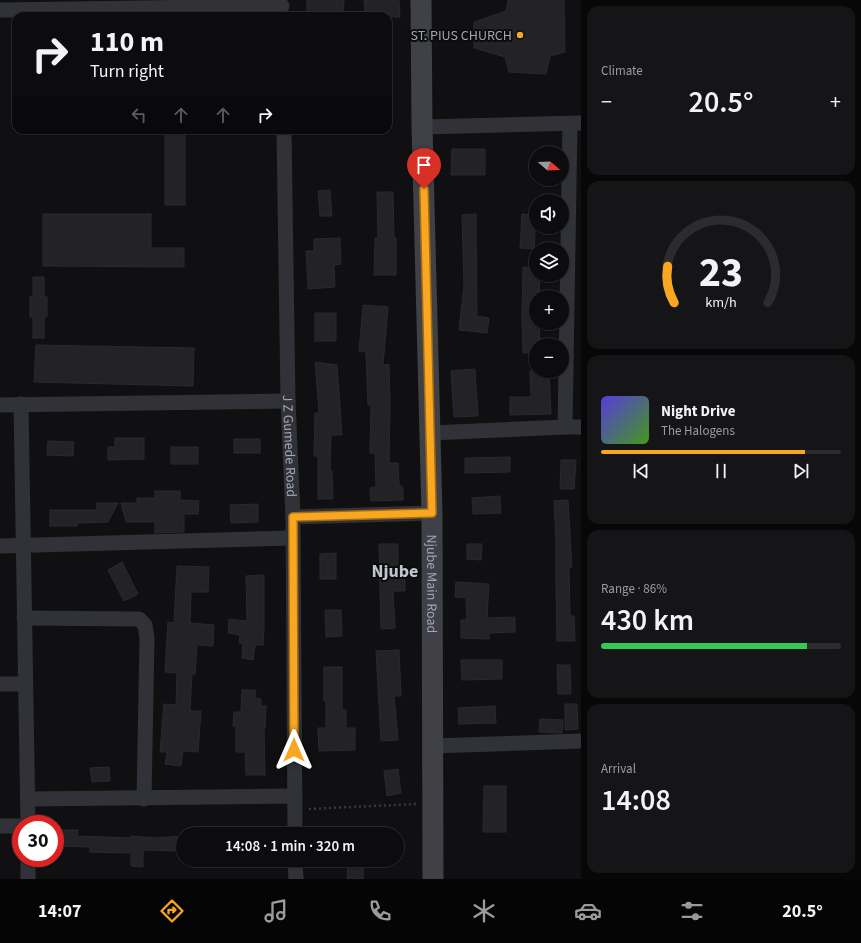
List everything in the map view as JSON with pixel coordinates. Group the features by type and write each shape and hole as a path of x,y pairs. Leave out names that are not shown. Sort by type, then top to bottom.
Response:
{"street":[{"name":"Njube Main Road","path":"421,0 422,128 432,513 433,879"},
{"path":"0,10 17,5 282,7"},
{"path":"422,128 576,124 565,427"},
{"name":"J Z Gumede Road","path":"284,134 288,401 293,517 295,827"},
{"path":"0,404 288,401"},
{"path":"21,404 28,815"},
{"path":"430,433 565,427 581,428"},
{"path":"293,517 432,513"},
{"path":"0,546 293,538"},
{"path":"24,618 139,619 145,625 147,638 144,799"},
{"path":"0,684 25,684"},
{"path":"432,746 581,740"},
{"path":"28,799 144,799 295,803"},
{"path":"0,826 12,826"},
{"path":"28,867 28,879"},
{"path":"295,867 296,879"}],"path":[{"path":"295,803 432,804"}],"building":[{"path":"307,0 344,0 343,12 307,12"},
{"path":"364,0 399,0 400,17 392,17 392,12 365,12"},
{"name":"ST. PIUS CHURCH","path":"508,0 564,0 565,52 550,56 546,74 509,72 505,57 474,48 474,22 506,11"},
{"path":"165,134 185,134 185,205 165,205"},
{"path":"452,149 485,149 485,175 451,175"},
{"path":"330,190 332,216 320,216 318,191"},
{"path":"377,192 393,192 394,238 396,238 396,275 374,275 375,238 378,238"},
{"path":"43,214 151,214 151,248 184,248 184,267 43,266"},
{"path":"476,214 477,316 489,318 487,333 459,330 464,285 462,215"},
{"path":"522,214 529,214 529,234 535,234 534,242 529,242 529,249 520,248"},
{"path":"340,238 341,264 334,265 335,287 308,289 306,251 314,251 314,239"},
{"path":"523,267 529,267 529,282 540,282 539,290 529,290 529,330 539,330 540,338 529,338 529,353 523,353"},
{"path":"33,277 44,277 44,297 47,297 47,317 44,317 44,338 33,338 33,317 30,317 30,297 33,297"},
{"path":"363,305 388,307 383,365 389,364 389,463 398,463 399,484 403,488 403,500 371,501 370,488 376,487 375,453 370,453 371,405 368,405 366,352 359,351"},
{"path":"315,313 336,313 336,341 315,341"},
{"path":"36,345 194,348 193,386 34,382"},
{"path":"315,362 337,365 342,435 331,435 330,471 332,471 333,499 318,499 318,456 314,456 315,413 319,413"},
{"path":"475,369 478,416 454,417 451,371"},
{"path":"530,378 549,378 551,414 510,415 510,397 531,397"},
{"path":"115,438 144,438 144,459 108,460 108,447 115,447"},
{"path":"234,439 260,439 260,453 234,453"},
{"path":"48,441 74,442 73,456 47,455"},
{"path":"171,447 198,447 198,464 171,464"},
{"path":"510,457 510,472 465,473 465,458"},
{"path":"561,460 576,460 574,489 560,489"},
{"path":"155,491 180,491 180,500 199,501 198,514 184,514 184,532 155,533 155,522 126,522 121,503 137,503 137,498 155,498"},
{"path":"500,496 501,513 473,514 472,498"},
{"path":"568,500 572,567 569,567 570,616 574,616 575,641 557,641 554,501"},
{"path":"97,503 118,503 108,522 77,523 77,526 50,526 50,510 97,510"},
{"path":"258,504 258,522 231,523 230,505"},
{"path":"379,544 398,544 398,575 405,575 405,591 393,591 395,628 381,629"},
{"path":"467,544 482,544 481,560 467,559"},
{"path":"336,553 336,579 320,579 320,554"},
{"path":"122,562 138,594 124,601 108,570"},
{"path":"177,566 209,567 208,592 191,592 190,623 214,625 213,646 197,645 195,674 192,674 190,711 201,711 198,752 183,751 181,766 165,764 167,752 160,752 164,704 176,705 177,673 165,672 168,622 174,623"},
{"path":"264,575 263,645 255,645 253,660 242,658 243,643 239,643 240,635 228,633 229,619 247,621 246,576"},
{"path":"456,582 489,584 487,618 515,617 515,632 489,633 489,639 461,638 461,620 467,620 466,598 455,597"},
{"path":"325,610 341,610 342,636 326,637"},
{"path":"399,650 401,696 394,696 398,740 381,741 376,651"},
{"path":"461,660 502,660 502,679 462,680"},
{"path":"557,665 570,665 571,694 558,694"},
{"path":"324,667 342,667 342,710 346,710 346,728 355,728 355,750 319,751 318,728 326,728"},
{"path":"242,690 256,690 255,698 261,699 261,706 266,706 265,728 264,727 265,775 246,775 245,752 236,752 236,726 233,726 234,712 241,712"},
{"path":"565,704 577,704 578,729 565,730"},
{"path":"495,706 496,723 459,724 458,708"},
{"path":"540,719 563,720 562,733 539,732"},
{"path":"109,767 110,781 92,782 90,768"},
{"path":"398,769 401,793 387,796 384,771"},
{"path":"484,786 506,786 506,832 483,832"},
{"path":"64,830 78,830 77,836 131,838 131,836 156,838 176,837 176,851 143,850 143,867 131,866 131,853 90,852 90,847 64,846"},
{"path":"348,867 364,867 363,879 347,879"}],"place":[{"name":"ST. PIUS CHURCH","path":"520,35"}],"district":[{"name":"Njube","path":"395,571"}],"route":[{"path":"294,750 293,517 432,513 424,189"}]}
